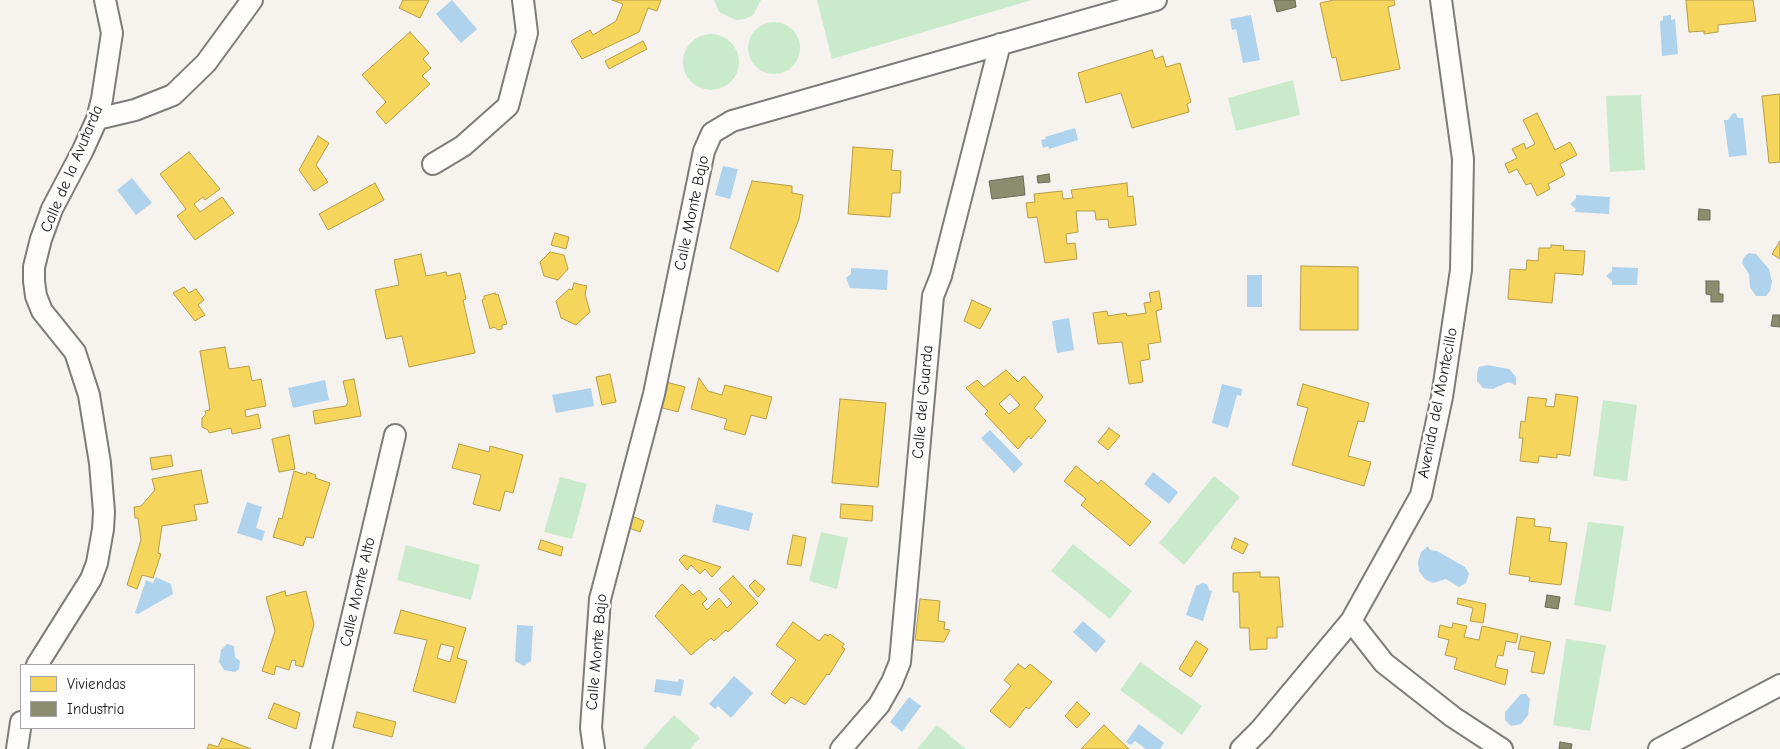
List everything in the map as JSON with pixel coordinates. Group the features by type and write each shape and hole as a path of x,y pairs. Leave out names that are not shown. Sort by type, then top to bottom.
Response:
{"street":[{"name":"Calle de la Avutarda","path":"38,664 91,579 97,563 103,529 104,512 100,462 85,381 75,352 42,310 36,296 34,267 41,239 52,209 97,119 111,44 110,22 105,0"},
{"path":"97,119 135,110 173,95 206,64 252,0"},
{"path":"433,164 463,146 508,106 527,33 523,0"},
{"name":"Calle Monte Bajo","path":"594,749 591,728 600,599 654,394 704,151 712,133 732,121 1156,0"},
{"name":"Avenida del Montecillo","path":"1241,749 1261,730 1352,621 1421,494 1442,397 1461,270 1463,159 1441,0"},
{"name":"Calle del Guarda","path":"841,749 879,705 892,682 900,662 933,296 942,276 1000,44"},
{"name":"Calle Monte Alto","path":"321,749 395,435"},
{"path":"1352,621 1384,663 1453,717 1502,749"},
{"path":"1659,749 1780,685"},
{"path":"18,749 20,729"}],"green space":[{"path":"714,0 761,0 753,15 745,19 736,20 719,12"},
{"path":"817,0 1032,0 832,59"},
{"path":"774,22 784,24 792,30 798,38 800,48 798,58 792,66 784,72 774,74 764,72 756,66 750,58 748,48 750,38 756,30 764,24"},
{"path":"705,34 717,34 731,42 739,56 737,73 731,82 717,90 705,90 695,85 688,78 683,68 683,56 688,46 695,39"},
{"path":"1293,80 1300,115 1236,131 1228,98"},
{"path":"1641,95 1645,170 1610,172 1606,96"},
{"path":"1603,400 1637,405 1627,481 1593,476"},
{"path":"1214,476 1240,497 1184,565 1159,543"},
{"path":"560,477 587,484 572,539 544,532"},
{"path":"1588,522 1624,526 1611,612 1574,605"},
{"path":"821,532 848,538 837,589 809,581"},
{"path":"1073,544 1132,591 1110,619 1051,571"},
{"path":"406,545 480,565 471,600 397,580"},
{"path":"1566,639 1606,645 1590,731 1553,725"},
{"path":"1140,662 1202,706 1182,735 1120,690"},
{"path":"674,715 700,738 690,749 643,749"},
{"path":"937,725 966,749 917,749"}],"water":[{"path":"452,0 477,29 461,43 436,14"},
{"path":"1251,15 1260,60 1243,63 1236,29 1232,30 1230,19"},
{"path":"1671,15 1671,20 1675,19 1678,54 1662,56 1660,21 1663,20 1663,16"},
{"path":"1733,113 1738,118 1743,118 1747,155 1729,157 1724,120 1728,120"},
{"path":"1075,128 1078,140 1049,149 1048,146 1043,148 1041,140 1046,139 1045,137"},
{"path":"723,166 738,169 730,199 715,195"},
{"path":"132,178 152,203 136,215 117,190"},
{"path":"1576,195 1610,197 1609,214 1575,212 1576,209 1570,204 1576,199"},
{"path":"1749,253 1756,254 1769,269 1772,282 1770,291 1766,296 1756,296 1750,287 1749,274 1742,263 1744,257"},
{"path":"1612,267 1638,268 1637,285 1612,285 1612,281 1606,276 1612,271"},
{"path":"851,268 888,270 887,290 850,288 846,278 851,274"},
{"path":"1247,275 1262,275 1262,307 1247,307"},
{"path":"1069,318 1074,350 1057,353 1052,321"},
{"path":"1487,365 1509,369 1516,377 1516,385 1508,382 1493,389 1483,388 1477,381 1477,374 1479,367"},
{"path":"325,380 329,400 293,408 288,388"},
{"path":"1222,384 1242,389 1241,396 1237,395 1228,428 1212,423"},
{"path":"591,388 594,406 556,413 552,395"},
{"path":"990,430 1023,464 1014,473 981,438"},
{"path":"1153,472 1178,492 1169,504 1144,484"},
{"path":"247,502 262,507 256,528 265,531 262,541 237,533"},
{"path":"716,504 753,513 749,531 712,522"},
{"path":"1428,546 1430,550 1437,551 1465,567 1469,574 1466,583 1459,587 1446,579 1433,583 1425,579 1419,571 1418,562 1421,552"},
{"path":"156,577 171,584 173,594 138,614 135,613 146,580 153,583"},
{"path":"1202,583 1207,584 1209,590 1212,591 1203,621 1186,615 1196,586"},
{"path":"1083,621 1106,641 1096,653 1073,632"},
{"path":"517,625 533,626 531,661 524,666 515,661"},
{"path":"227,644 234,646 235,657 240,661 239,669 235,672 224,670 219,662 221,650"},
{"path":"734,676 753,693 731,718 718,706 715,709 709,704"},
{"path":"656,679 678,682 679,679 684,680 681,696 654,692"},
{"path":"1521,694 1526,694 1530,699 1528,715 1521,724 1511,726 1505,720 1505,712"},
{"path":"909,697 921,706 902,732 890,722"},
{"path":"1139,724 1164,743 1160,749 1146,749 1135,741 1131,745 1126,742"}],"building: Viviendas":[{"path":"403,0 429,0 420,18 399,8"},
{"path":"612,0 661,0 657,11 648,8 639,32 582,59 571,41 590,30 593,35 616,21 623,4"},
{"path":"1334,0 1394,0 1395,5 1388,7 1400,69 1341,81 1336,57 1332,58 1320,3"},
{"path":"1686,0 1753,0 1756,21 1718,25 1718,32 1704,34 1704,31 1689,32"},
{"path":"410,32 429,53 423,59 431,68 422,76 430,84 386,124 376,112 386,102 362,75"},
{"path":"643,41 647,49 609,69 605,61"},
{"path":"1152,50 1155,59 1163,56 1166,67 1180,63 1191,102 1187,104 1189,112 1132,128 1121,93 1086,103 1078,73"},
{"path":"1780,94 1780,162 1769,163 1762,96"},
{"path":"1537,113 1555,150 1570,142 1577,155 1560,164 1565,175 1548,184 1550,189 1537,196 1531,183 1526,185 1517,169 1509,173 1505,164 1517,158 1512,149 1524,143 1526,149 1535,144 1523,120"},
{"path":"318,136 329,143 316,165 328,182 314,191 299,170"},
{"path":"853,147 893,150 891,170 901,171 900,193 892,193 890,217 848,214"},
{"path":"189,152 220,189 205,200 203,197 194,204 200,212 222,197 234,213 195,240 177,216 186,209 160,174"},
{"path":"752,181 792,186 792,193 803,195 799,219 778,272 730,248"},
{"path":"375,183 384,200 328,230 319,214"},
{"path":"1127,183 1128,197 1133,196 1136,225 1109,228 1108,219 1096,220 1095,211 1076,211 1078,232 1066,234 1067,244 1075,243 1077,259 1045,263 1037,217 1028,218 1026,203 1035,202 1034,194 1062,191 1063,199 1073,198 1071,190"},
{"path":"555,233 569,237 566,249 551,245"},
{"path":"1780,241 1780,259 1772,254"},
{"path":"1551,245 1564,246 1563,250 1585,251 1583,275 1555,273 1552,303 1508,299 1510,269 1526,270 1527,260 1538,261 1539,248 1551,248"},
{"path":"550,252 564,255 568,269 558,280 544,276 540,262"},
{"path":"421,254 426,276 446,272 447,276 460,273 466,299 463,300 475,353 409,367 402,336 386,339 375,290 399,285 394,260"},
{"path":"1301,266 1358,267 1358,330 1300,330"},
{"path":"574,283 587,286 585,294 590,312 576,325 561,318 556,301 569,289 572,290"},
{"path":"184,287 189,293 196,289 204,300 198,305 205,315 195,321 173,293"},
{"path":"1159,291 1162,309 1156,311 1161,342 1148,344 1150,359 1140,361 1143,382 1129,384 1122,342 1098,344 1093,313 1107,311 1108,316 1126,313 1127,316 1146,313 1144,303 1151,302 1149,293"},
{"path":"495,293 496,295 498,294 507,324 502,325 502,329 498,330 494,327 490,329 482,300 484,296"},
{"path":"972,300 991,309 980,329 964,321"},
{"path":"225,347 229,369 249,366 252,381 261,379 266,406 245,410 246,417 258,414 261,428 232,434 231,428 209,433 208,430 202,427 202,418 206,414 205,411 210,410 200,351"},
{"path":"1006,370 1018,382 1024,376 1043,397 1034,408 1046,421 1031,439 1029,436 1018,449 985,414 988,411 966,388 977,380 984,387","holes":["1010,394 1020,405 1009,414 999,404"]},
{"path":"610,374 616,402 602,405 596,377"},
{"path":"699,378 708,391 722,395 725,385 772,397 766,419 751,415 745,435 724,429 727,419 691,409"},
{"path":"354,379 361,416 315,424 313,411 346,406 348,402 343,381"},
{"path":"666,382 685,387 678,412 659,407"},
{"path":"1303,384 1369,403 1364,422 1358,421 1348,456 1371,462 1364,486 1292,465 1308,408 1297,405"},
{"path":"1556,394 1578,397 1570,456 1557,454 1557,458 1539,456 1538,463 1520,461 1523,438 1519,438 1521,421 1525,422 1528,397 1547,399 1545,406 1554,407"},
{"path":"840,399 886,403 878,487 832,483"},
{"path":"1109,428 1120,436 1108,450 1098,442"},
{"path":"289,435 295,469 279,472 272,439"},
{"path":"459,444 489,452 490,446 523,455 513,493 505,491 500,511 473,504 481,475 452,468"},
{"path":"171,455 173,466 152,470 150,458"},
{"path":"1076,466 1098,484 1101,480 1151,522 1130,546 1081,505 1086,499 1064,481"},
{"path":"201,470 208,503 194,505 197,520 162,526 158,553 161,554 153,578 142,575 137,589 127,585 141,540 138,518 135,518 134,507 141,506 155,490 152,479"},
{"path":"294,471 306,475 307,472 316,475 315,478 330,483 313,538 306,537 303,546 273,537 279,518 282,519"},
{"path":"841,504 873,506 872,521 840,518"},
{"path":"632,516 644,521 640,532 629,528"},
{"path":"1517,517 1535,519 1534,526 1551,528 1549,541 1567,543 1561,585 1529,581 1530,577 1509,574"},
{"path":"793,535 806,538 801,566 787,564"},
{"path":"1235,538 1248,544 1243,554 1231,548"},
{"path":"541,540 563,547 561,556 538,549"},
{"path":"684,555 721,567 712,577 705,569 700,574 691,565 687,570 679,560"},
{"path":"1260,572 1260,577 1279,577 1283,627 1277,627 1277,638 1267,638 1267,649 1250,650 1249,628 1240,628 1239,592 1233,592 1233,573"},
{"path":"733,576 758,603 728,632 726,630 714,641 711,638 691,655 655,616 682,584 693,595 699,590 707,599 702,604 707,610 719,598 727,608 732,603 719,589"},
{"path":"755,580 765,589 758,597 749,586"},
{"path":"285,591 286,596 306,591 314,624 303,667 295,665 296,661 292,660 289,670 276,666 274,675 262,671 275,631 266,597"},
{"path":"1458,598 1486,604 1483,623 1470,621 1473,608 1457,604"},
{"path":"920,599 940,601 938,621 945,622 944,629 950,630 944,642 915,640"},
{"path":"401,610 466,628 457,658 467,661 455,703 413,691 427,640 394,633","holes":["441,644 454,647 450,662 437,658"]},
{"path":"793,622 819,641 825,634 828,636 830,634 844,644 842,647 845,649 829,675 827,674 805,705 791,697 785,704 771,694 796,660 776,645"},
{"path":"1453,623 1467,626 1464,637 1479,640 1482,626 1518,634 1516,643 1506,641 1503,656 1498,655 1495,667 1508,670 1505,685 1454,669 1457,658 1445,655 1449,640 1438,637 1440,625 1452,628"},
{"path":"1521,636 1551,642 1544,674 1531,672 1535,652 1518,649"},
{"path":"1196,641 1208,649 1191,677 1179,669"},
{"path":"1018,664 1025,669 1030,664 1052,682 1029,709 1026,707 1010,728 990,711 1011,686 1004,680"},
{"path":"1077,702 1090,714 1077,728 1065,716"},
{"path":"274,703 300,713 296,729 268,718"},
{"path":"357,712 396,722 392,737 353,727"},
{"path":"1104,725 1129,749 1081,749"},
{"path":"222,738 251,749 207,749 209,744 218,747"}],"building: Industria":[{"path":"1274,0 1295,0 1296,7 1277,12"},
{"path":"1049,174 1050,182 1038,183 1037,176"},
{"path":"1023,176 1025,195 992,199 989,181"},
{"path":"1699,209 1710,210 1710,220 1698,220"},
{"path":"1706,281 1719,281 1719,294 1723,294 1723,302 1711,302 1711,295 1706,294"},
{"path":"1773,315 1780,315 1780,327 1771,326"},
{"path":"1547,595 1560,597 1558,609 1545,607"},
{"path":"1560,742 1572,744 1571,749 1559,749"}]}
